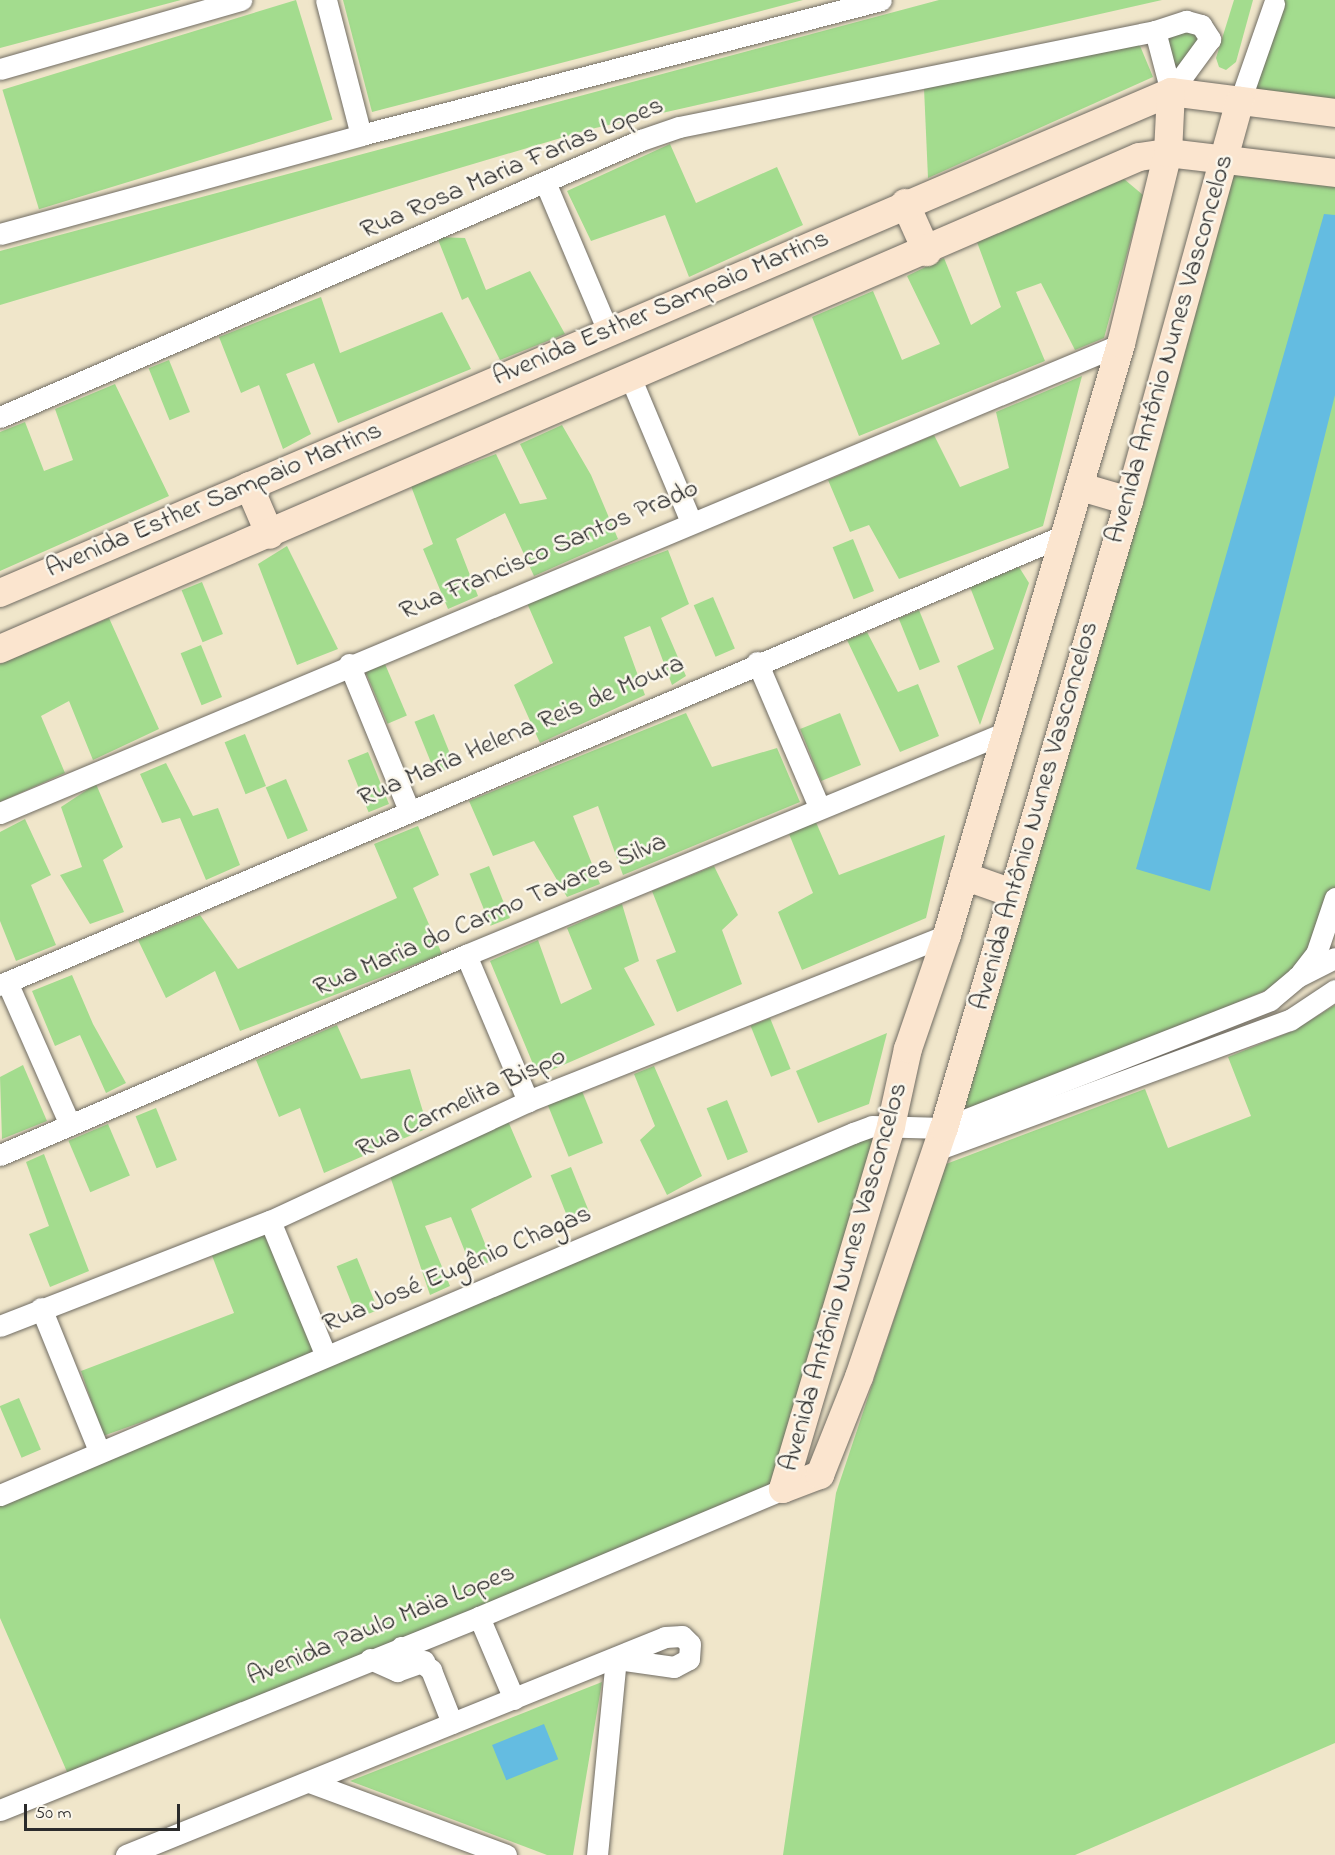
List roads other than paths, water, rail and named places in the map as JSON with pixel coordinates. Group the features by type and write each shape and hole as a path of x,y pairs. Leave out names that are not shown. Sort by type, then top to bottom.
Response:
{"street":[{"path":"0,69 241,0"},
{"path":"326,0 361,135"},
{"path":"0,234 361,135 881,0"},
{"path":"1240,101 1274,4"},
{"name":"Rua Rosa Maria Farias Lopes","path":"0,417 545,182 679,128 1155,31 1186,21 1201,25 1210,39 1171,92"},
{"path":"1155,31 1171,92 1335,113"},
{"name":"Avenida Antônio Nunes Vasconcelos","path":"783,1489 891,1126 908,1049 947,935 1004,733 1081,487 1121,344 1168,153 1171,92"},
{"name":"Avenida Esther Sampaio Martins","path":"0,593 906,203 1171,92"},
{"name":"Avenida Antônio Nunes Vasconcelos","path":"783,1489 820,1474 859,1377 940,1139 1129,501 1222,159 1240,101"},
{"name":"Avenida Esther Sampaio Martins","path":"0,649 927,252 1139,157 1168,153 1335,173"},
{"path":"545,182 608,331"},
{"path":"906,203 927,252"},
{"name":"Rua Francisco Santos Prado","path":"0,813 349,664 1121,344"},
{"path":"631,379 691,522"},
{"path":"249,486 270,535"},
{"path":"1081,487 1129,501"},
{"name":"Rua Maria Helena Reis de Moura","path":"4,983 757,662 1066,534"},
{"path":"757,662 819,807"},
{"path":"349,664 409,810"},
{"name":"Rua Maria do Carmo Tavares Silva","path":"0,1155 466,955 819,807 1004,733"},
{"path":"964,876 1012,893"},
{"path":"940,1139 1270,1000 1297,977 1316,954 1333,912"},
{"name":"Rua Carmelita Bispo","path":"0,1326 41,1308 270,1221 528,1101 947,935"},
{"path":"466,955 528,1101"},
{"path":"1297,977 1335,958"},
{"path":"4,983 70,1125"},
{"path":"940,1139 1290,1020 1335,990"},
{"name":"Rua José Eugênio Chagas","path":"0,1495 99,1451 853,1133 872,1126 891,1126 940,1139"},
{"path":"270,1221 326,1356"},
{"path":"41,1308 99,1451"},
{"name":"Avenida Paulo Maia Lopes","path":"0,1810 479,1617 783,1489"},
{"path":"479,1617 514,1699"},
{"path":"401,1647 424,1661 452,1723"},
{"path":"370,1659 397,1671 424,1661"},
{"path":"126,1855 616,1659 597,1855"},
{"path":"309,1782 506,1855"}],"water":[{"path":"1324,214 1335,215 1335,395 1210,891 1136,869"},
{"path":"544,1724 558,1759 506,1780 492,1745"}]}
